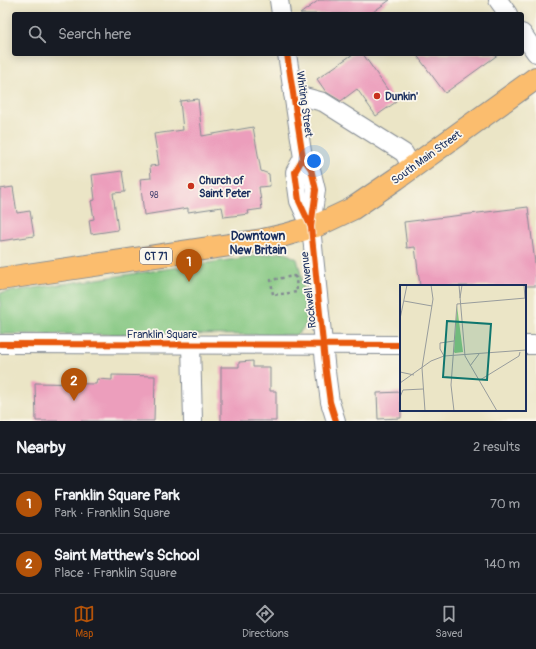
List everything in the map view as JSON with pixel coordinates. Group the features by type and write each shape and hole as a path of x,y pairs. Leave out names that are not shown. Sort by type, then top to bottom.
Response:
{"main road":[{"name":"South Main Street","path":"311,227 352,209 412,168 536,78"},
{"name":"CT 71","path":"0,279 263,240 311,227"}],"street":[{"path":"279,0 281,12"},
{"path":"498,0 507,12"},
{"path":"524,36 536,53"},
{"name":"Whiting Street","path":"287,56 302,158 311,169 316,190 311,227"},
{"path":"293,94 323,102 404,153 412,168"},
{"name":"Rockwell Avenue","path":"311,227 329,392 336,421"},
{"name":"Franklin Square","path":"0,344 400,345"},
{"path":"192,344 193,421"}],"path":[{"path":"296,276 297,292 273,295 271,280 296,276"}],"green space":[{"path":"284,252 297,259 302,284 306,325 297,335 0,334 0,293"}],"building":[{"path":"319,0 390,0 373,12 303,12"},
{"path":"350,56 364,56 396,102 376,116 357,89 341,101 326,92 317,79"},
{"path":"417,56 496,56 445,93"},
{"path":"198,99 202,136 253,127 261,171 269,174 270,186 259,187 262,209 248,211 249,214 224,217 222,207 188,212 188,208 144,215 140,179 151,178 150,166 159,165 154,134 183,130 180,101"},
{"path":"122,171 125,192 113,193 118,230 91,234 89,220 94,219 91,201 95,200 92,175"},
{"path":"13,187 17,213 30,211 34,236 0,241 0,189"},
{"path":"528,207 536,271 536,286 420,285 415,247 407,248 404,222"},
{"path":"253,361 253,367 270,367 270,391 276,391 276,421 221,421 221,367 239,367 239,362"},
{"path":"112,375 155,376 154,421 36,421 35,383 96,384 97,379 112,380"},
{"path":"400,392 401,418 378,419 377,393"}],"cycle path":[{"path":"287,56 303,158 311,169 316,190 311,227 326,372 330,402 336,421"},
{"path":"303,158 295,172 299,201 311,227"},
{"path":"0,344 400,345"}],"place":[{"name":"Dunkin'","path":"377,96"},
{"name":"Church of Saint Peter","path":"191,186"},
{"name":"Franklin Square Park","path":"189,282"},
{"name":"Saint Matthew's School","path":"74,401"}],"district":[{"name":"Downtown New Britain","path":"258,243"}]}
